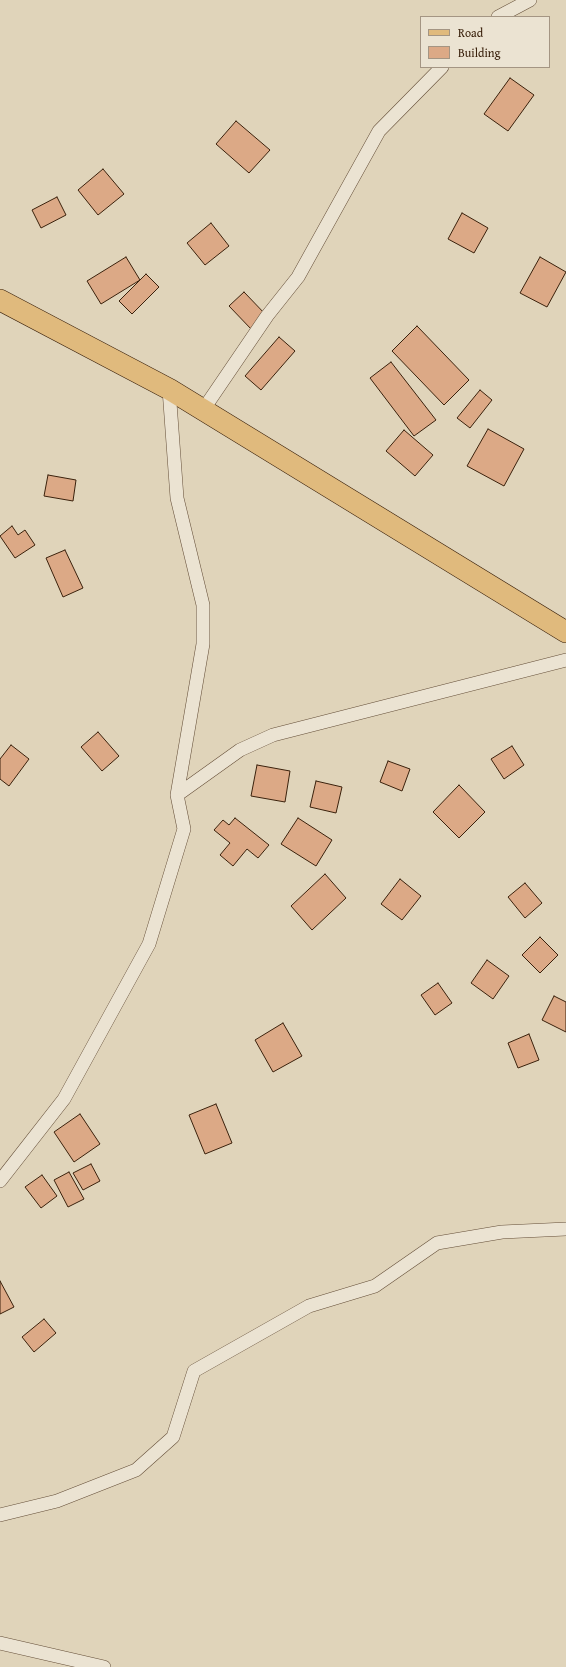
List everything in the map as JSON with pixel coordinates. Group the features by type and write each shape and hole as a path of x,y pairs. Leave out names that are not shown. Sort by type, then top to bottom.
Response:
{"main road":[{"path":"0,300 169,389 566,632"}],"street":[{"path":"500,16 530,0"},
{"path":"203,410 267,316 298,277 379,131 441,68"},
{"path":"0,1181 64,1099 149,944 184,829 177,795 203,644 204,605 177,498 169,389"},
{"path":"177,795 240,750 273,735 566,660"},
{"path":"0,1515 57,1501 136,1470 173,1437 194,1371 309,1306 375,1286 437,1243 502,1232 566,1229"},
{"path":"0,1643 104,1667"}],"building":[{"path":"510,78 534,95 508,131 484,114"},
{"path":"236,121 270,150 249,173 216,144"},
{"path":"103,169 124,194 98,215 78,190"},
{"path":"57,197 66,215 41,228 32,210"},
{"path":"462,213 488,228 474,253 448,239"},
{"path":"211,223 229,246 205,265 187,243"},
{"path":"126,257 140,280 101,304 87,281"},
{"path":"540,257 566,272 547,307 520,293"},
{"path":"146,274 159,287 132,314 119,301"},
{"path":"244,292 267,316 252,330 229,306"},
{"path":"417,326 469,380 444,405 392,351"},
{"path":"279,337 295,351 261,390 245,376"},
{"path":"391,362 436,420 414,436 370,378"},
{"path":"480,390 492,400 470,428 457,418"},
{"path":"488,429 524,449 504,486 467,466"},
{"path":"404,430 433,455 415,476 386,451"},
{"path":"48,475 76,480 73,501 44,496"},
{"path":"12,526 18,535 25,530 35,545 15,558 0,536"},
{"path":"65,550 83,588 63,597 46,558"},
{"path":"98,732 119,756 102,771 81,747"},
{"path":"11,745 29,759 9,786 0,779 0,759"},
{"path":"512,746 524,765 504,779 491,759"},
{"path":"388,761 410,769 402,791 380,782"},
{"path":"257,765 290,771 285,802 251,796"},
{"path":"316,781 342,787 336,813 310,807"},
{"path":"459,785 485,812 459,838 433,812"},
{"path":"235,818 269,845 258,858 247,849 233,866 220,855 230,843 214,830 223,820 229,825"},
{"path":"298,818 332,840 316,866 281,844"},
{"path":"325,874 346,898 312,930 291,906"},
{"path":"400,879 421,896 402,920 381,904"},
{"path":"525,883 542,903 525,918 508,897"},
{"path":"540,937 558,955 540,973 522,955"},
{"path":"487,960 509,976 493,999 471,983"},
{"path":"438,983 452,1003 435,1015 421,995"},
{"path":"554,996 566,1002 566,1032 542,1020"},
{"path":"283,1023 302,1056 273,1072 255,1040"},
{"path":"529,1034 539,1060 518,1068 508,1043"},
{"path":"216,1104 232,1143 205,1154 189,1115"},
{"path":"80,1114 100,1144 74,1162 54,1132"},
{"path":"91,1164 100,1181 83,1190 73,1173"},
{"path":"69,1172 84,1199 68,1207 54,1180"},
{"path":"42,1175 57,1196 41,1208 25,1187"},
{"path":"0,1281 14,1307 0,1314"},
{"path":"44,1319 56,1333 34,1352 22,1337"}]}
